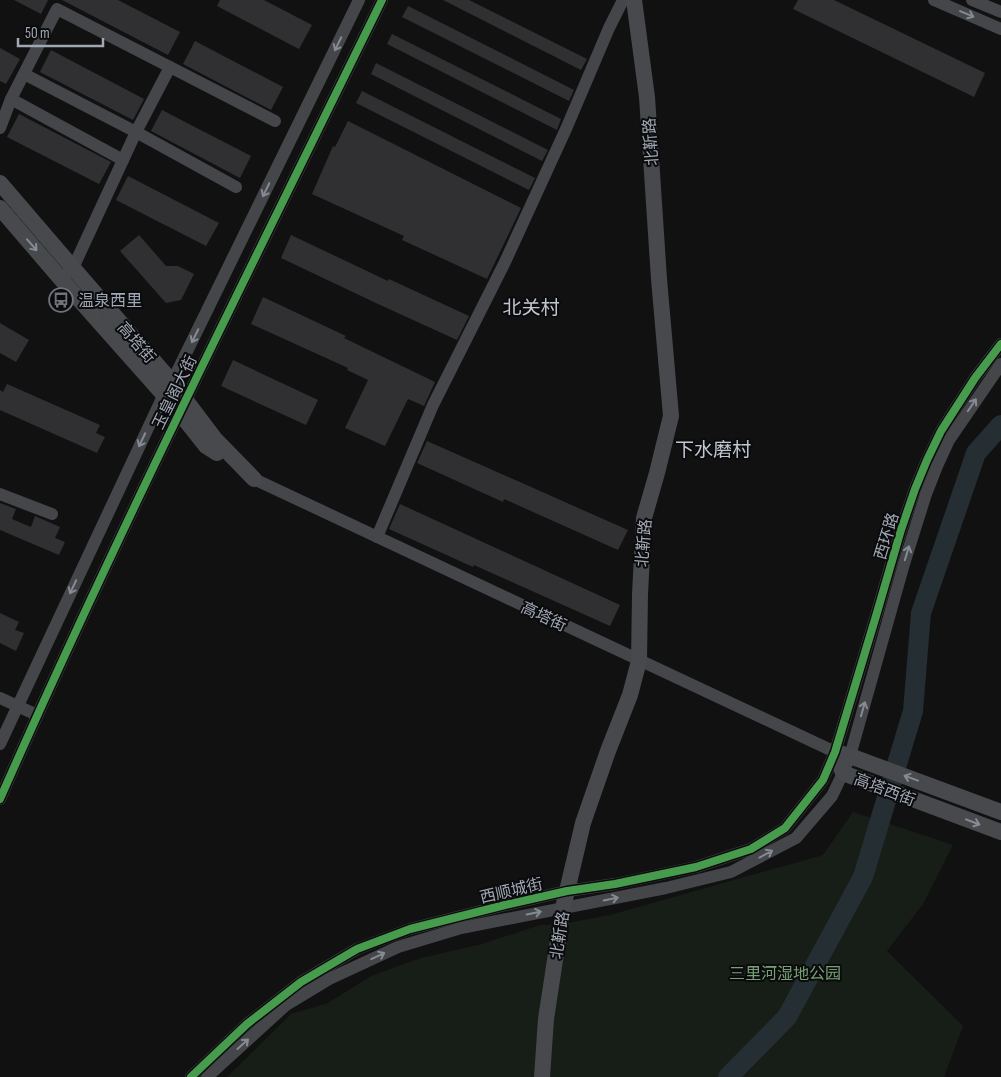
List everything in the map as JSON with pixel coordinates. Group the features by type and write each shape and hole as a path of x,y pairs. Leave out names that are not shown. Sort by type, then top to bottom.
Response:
{"main road":[{"name":"北靳路","path":"542,1077 546,1019 563,908 583,823 608,751 630,696 639,660 644,518 671,416 647,97 634,0"},
{"name":"高塔街","path":"0,183 67,274"},
{"name":"高塔街","path":"0,208 67,274 183,405 206,446 254,480"},
{"name":"高塔西街","path":"1001,812 842,754 844,773 1001,832"}],"street":[{"name":"玉皇阁大街","path":"0,744 168,388 359,0"},
{"name":"玉皇阁大街","path":"0,799 37,715 183,405 382,0"},
{"path":"377,537 433,405 505,262 623,0"},
{"path":"934,0 1001,29"},
{"path":"972,0 1001,12"},
{"path":"0,128 11,99 57,9 275,122"},
{"path":"67,274 170,67"},
{"path":"24,74 236,187"},
{"path":"11,99 123,160"},
{"name":"西环路","path":"842,754 876,616 915,489 942,431 975,378 1001,344"},
{"name":"西环路","path":"842,754 926,494 937,466 949,440 1001,364"},
{"name":"高塔街","path":"254,480 842,754"},
{"path":"0,494 52,514"},
{"path":"0,698 37,715"},
{"name":"西顺城街","path":"191,1077 247,1024 293,988 357,949 410,929 567,891 615,884 696,867 751,849 785,828 842,754"},
{"path":"563,908 666,888 730,872 796,838 832,796 844,773"},
{"name":"西顺城街","path":"207,1077 286,1005 329,979 398,947 461,928 563,908"}],"green space":[{"name":"三里河湿地公园","path":"853,812 953,845 923,904 887,951 963,1026 944,1077 227,1077 291,1014 328,1003 371,976 421,958 482,944 540,925 557,925 610,915 823,855"}],"building":[{"path":"14,0 48,0 41,14"},
{"path":"62,0 118,0 180,32 168,55"},
{"path":"220,0 264,0 312,25 299,49 217,6"},
{"path":"443,0 469,0 587,59 581,70"},
{"path":"798,0 834,0 985,73 974,97 793,9"},
{"path":"408,6 574,90 569,101 402,17"},
{"path":"392,34 561,119 557,130 387,44"},
{"path":"195,41 283,87 271,110 183,64"},
{"path":"0,48 20,59 6,84 0,81"},
{"path":"51,50 144,99 133,120 40,72"},
{"path":"376,63 548,150 542,161 371,74"},
{"path":"362,91 535,178 529,190 356,103"},
{"path":"162,110 251,156 240,178 151,131"},
{"path":"19,114 111,162 99,184 7,137"},
{"path":"348,121 521,208 487,279 402,240 404,236 312,194 333,146 335,147"},
{"path":"128,176 219,223 206,246 116,200"},
{"path":"139,235 166,266 178,266 194,274 181,300 166,303 120,251"},
{"path":"291,235 388,281 389,279 469,316 457,340 281,258"},
{"path":"263,297 346,336 344,338 435,382 424,406 408,399 385,446 345,428 368,380 347,370 348,368 251,324"},
{"path":"0,323 29,340 16,362 0,353"},
{"path":"233,360 318,400 306,425 221,386"},
{"path":"7,384 100,425 96,433 105,437 97,453 0,410 0,390 3,392"},
{"path":"427,441 628,530 618,550 504,499 503,502 417,463"},
{"path":"0,503 16,509 12,519 31,527 35,516 60,527 55,538 65,542 59,555 0,530"},
{"path":"400,504 620,605 610,626 389,529"},
{"path":"0,613 19,622 15,630 24,633 16,651 0,643"}],"waterway":[{"path":"728,1077 787,1017 863,877 913,711 921,613 976,453 1001,425"}],"cycle path":[{"path":"0,799 139,497 382,0"},
{"path":"191,1077 247,1024 301,982 357,949 410,929 505,905 567,891 615,884 696,867 751,849 785,828 823,780 835,752 901,530 927,460 941,431 975,378 1001,344"}],"place":[{"name":"温泉西里","path":"61,300"}],"district":[{"name":"北关村","path":"531,307"},
{"name":"下水磨村","path":"713,449"}]}
